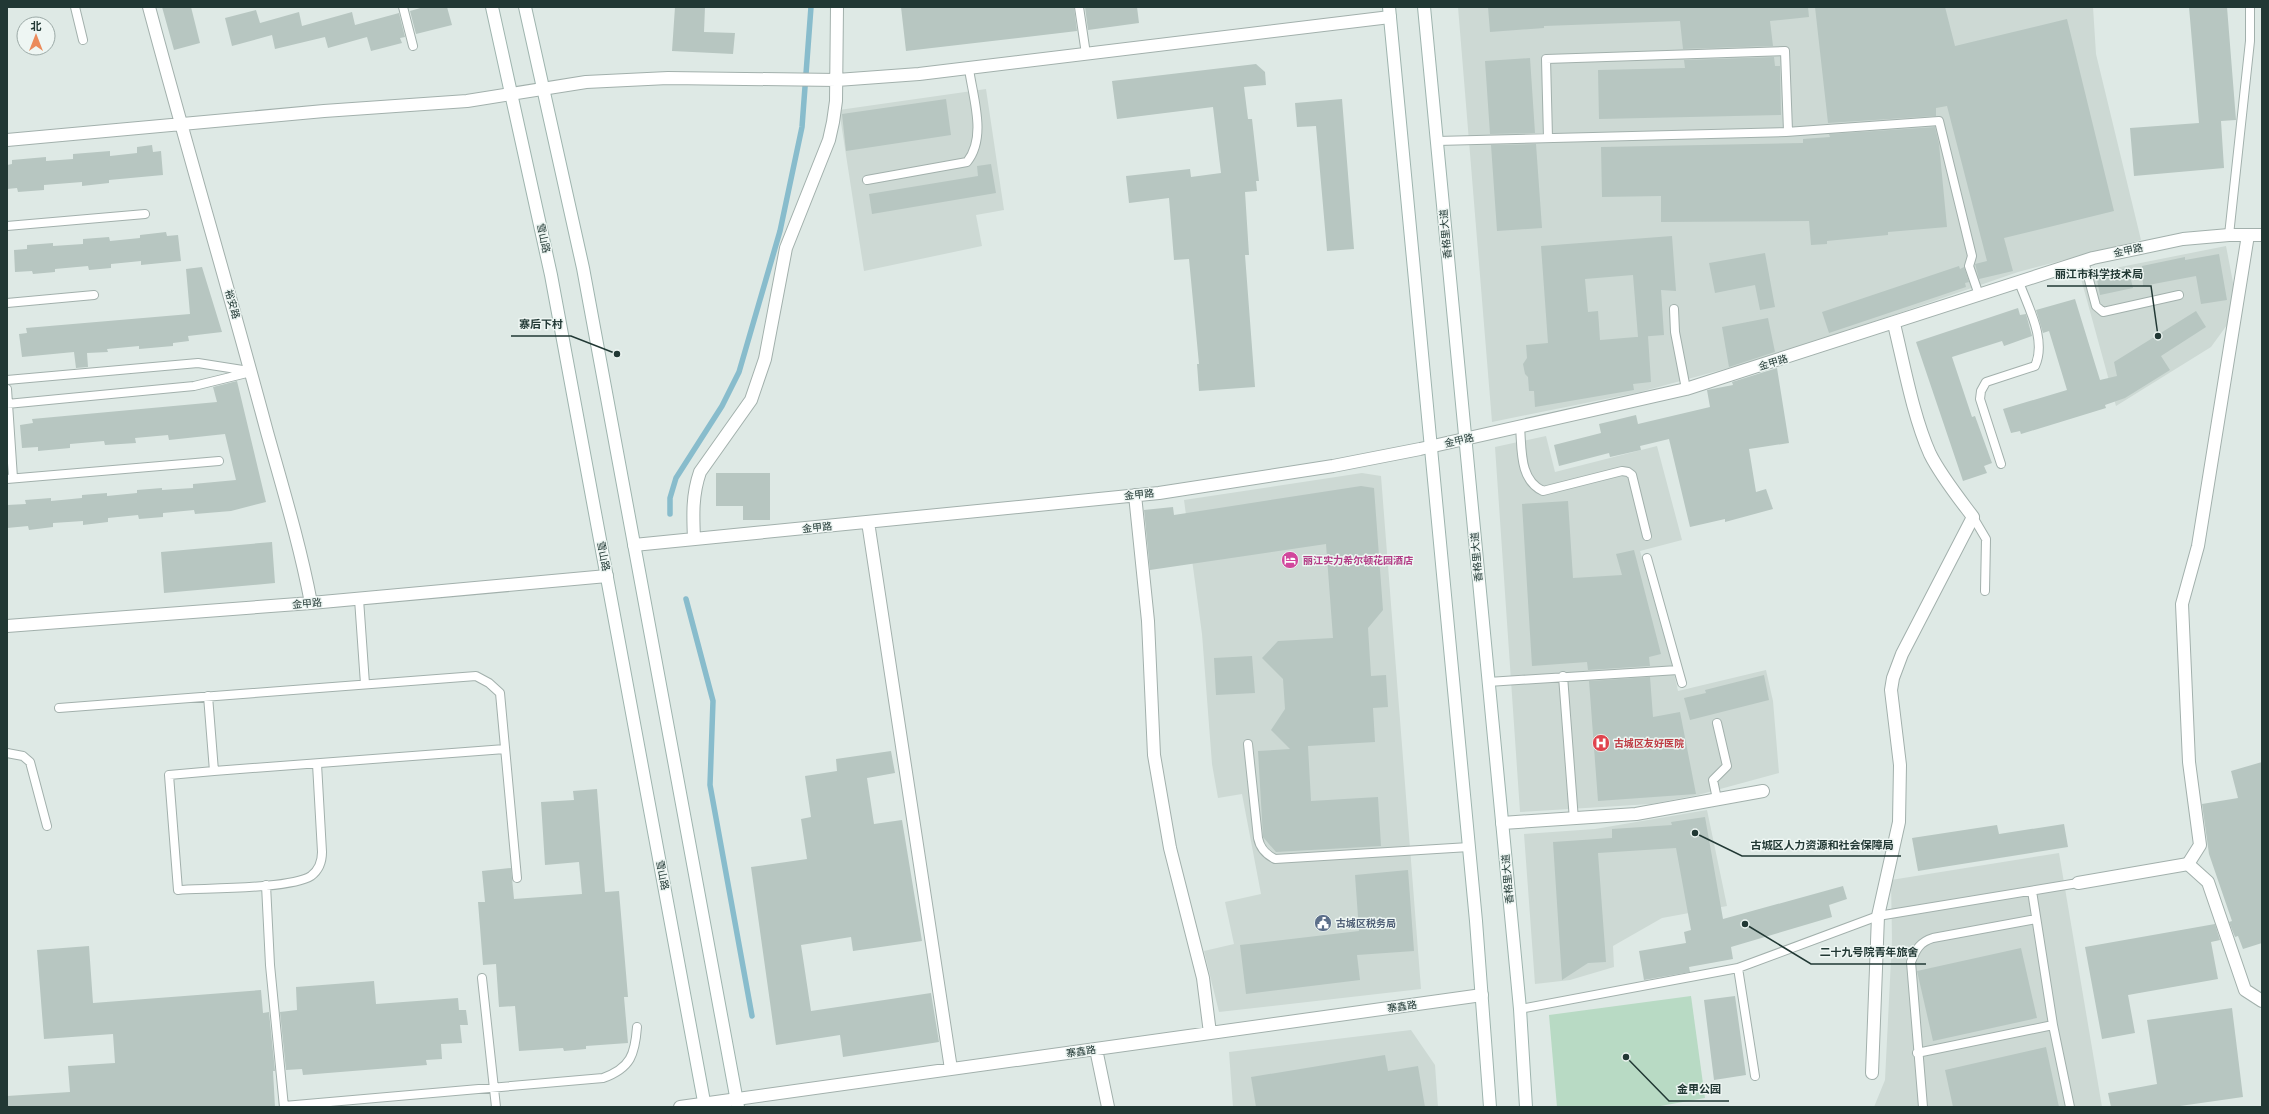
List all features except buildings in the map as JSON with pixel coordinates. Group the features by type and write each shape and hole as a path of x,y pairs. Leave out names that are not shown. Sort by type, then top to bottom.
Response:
{"street":[{"name":"裕安路","path":"149,7 180,124 251,372 300,551 311,603"},
{"name":"雪山路","path":"492,7 553,282 705,1105"},
{"path":"525,7 583,268 737,1103"},
{"path":"694,539 693,501 700,472 752,400 771,334 776,290 786,248 829,140 836,101 838,7"},
{"name":"香格里大道","path":"1424,7 1520,1010 1526,1107"},
{"path":"7,140 180,124 467,101 586,82 668,78 837,80 968,69 1389,12 1469,847 1490,1107"},
{"name":"金甲路","path":"634,545 1135,495 1246,481 1431,447 1686,389 1894,324 2084,261 2130,249 2183,239 2230,235 2262,235"},
{"path":"2078,883 2188,864 2200,845 2189,762 2182,604 2198,546 2248,235"},
{"path":"1872,1073 1878,916 1899,822 1900,765 1891,690 1893,678 1902,654 1973,517 1930,453 1922,431 1894,324"},
{"path":"1135,495 1148,621 1154,755 1170,848 1203,978 1210,1033"},
{"path":"868,522 951,1069"},
{"name":"金甲路","path":"7,626 359,599 607,576"},
{"path":"1502,823 1574,820 1636,814 1763,790"},
{"path":"2188,864 2208,882 2245,990 2262,1001"},
{"name":"寨鑫路","path":"680,1107 737,1103 951,1069 1482,995"},
{"path":"1096,1048 1108,1107"}],"lane":[{"path":"75,7 83,40"},
{"path":"403,7 413,46"},
{"path":"1079,7 1086,54"},
{"path":"2230,235 2250,41 2250,7"},
{"path":"1548,138 1546,59 1785,51 1788,131"},
{"path":"867,180 968,162 975,150 978,133 968,69"},
{"path":"1437,141 1788,131 1939,121 1972,256 1969,266 1979,295"},
{"path":"7,226 145,214"},
{"path":"2084,261 2096,306 2103,312 2179,295"},
{"path":"2001,464 1980,399 1981,391 1986,382 2035,366 2040,355 2040,341 2019,282"},
{"path":"7,303 94,295"},
{"path":"1674,309 1675,332 1686,389"},
{"path":"7,380 198,363 251,372"},
{"path":"8,404 194,386 251,372"},
{"path":"7,389 10,478 219,461"},
{"path":"1520,427 1526,476 1531,484 1543,491 1622,471 1628,472 1632,475 1647,536"},
{"path":"1973,517 1986,539 1985,591"},
{"path":"1647,558 1682,683"},
{"path":"359,599 365,684"},
{"path":"1488,682 1563,676 1678,670"},
{"path":"59,708 476,676 483,679 500,693 517,878"},
{"path":"1563,676 1574,820"},
{"path":"208,696 214,771"},
{"path":"1717,723 1727,766 1713,780 1717,799"},
{"path":"1248,744 1258,838 1261,848 1275,859 1469,847"},
{"path":"317,764 322,852 320,865 309,877 281,884 178,890 168,775 505,749"},
{"path":"7,753 23,756 30,762 47,826"},
{"path":"1520,1010 1738,968 1878,916 2078,883"},
{"path":"266,885 270,964 284,1106 603,1078 614,1074 622,1068 632,1056 635,1049 637,1027"},
{"path":"2032,891 2053,1025 2070,1107"},
{"path":"1924,1107 1917,1053 1910,962 1916,949 1923,941 2036,919"},
{"path":"1738,968 1755,1076"},
{"path":"482,978 496,1107"},
{"path":"1917,1053 2053,1025"}],"shaded area":[{"path":"1458,7 2093,7 2096,54 2141,240 2018,272 1780,354 1640,392 1492,422"},
{"path":"986,89 1004,210 976,215 982,246 864,271 839,110"},
{"path":"2226,246 2236,298 2227,325 2211,347 2116,406 2080,275"},
{"path":"1546,436 1555,472 1657,446 1682,540 1640,551 1672,664 1678,691 1766,670 1773,701 1779,773 1698,795 1651,804 1520,812 1495,447"},
{"path":"1362,473 1381,476 1421,989 1219,1012 1204,951 1234,944 1225,902 1261,894 1242,794 1218,798 1212,764 1202,634 1184,500"},
{"path":"1707,810 1727,906 1662,918 1613,946 1614,967 1570,980 1535,984 1524,834 1595,829"},
{"path":"2059,853 2102,1107 1874,1107 1885,1080 1892,940 1891,880"},
{"path":"1411,1030 1435,1065 1438,1107 1233,1107 1229,1052"}],"green space":[{"path":"1691,996 1705,1098 1655,1107 1557,1107 1549,1015"}],"waterway":[{"path":"670,514 670,498 676,478 722,406 739,372 780,231 802,127 811,7"},
{"path":"686,599 713,701 710,785 752,1016"}],"place":[{"name":"丽江市科学技术局","path":"2158,336"},
{"name":"寨后下村","path":"617,354"},
{"name":"丽江实力希尔顿花园酒店","path":"1290,560"},
{"name":"古城区友好医院","path":"1601,743"},
{"name":"古城区人力资源和社会保障局","path":"1695,833"},
{"name":"古城区税务局","path":"1323,923"},
{"name":"二十九号院青年旅舍","path":"1745,924"},
{"name":"金甲公园","path":"1626,1057"}]}
